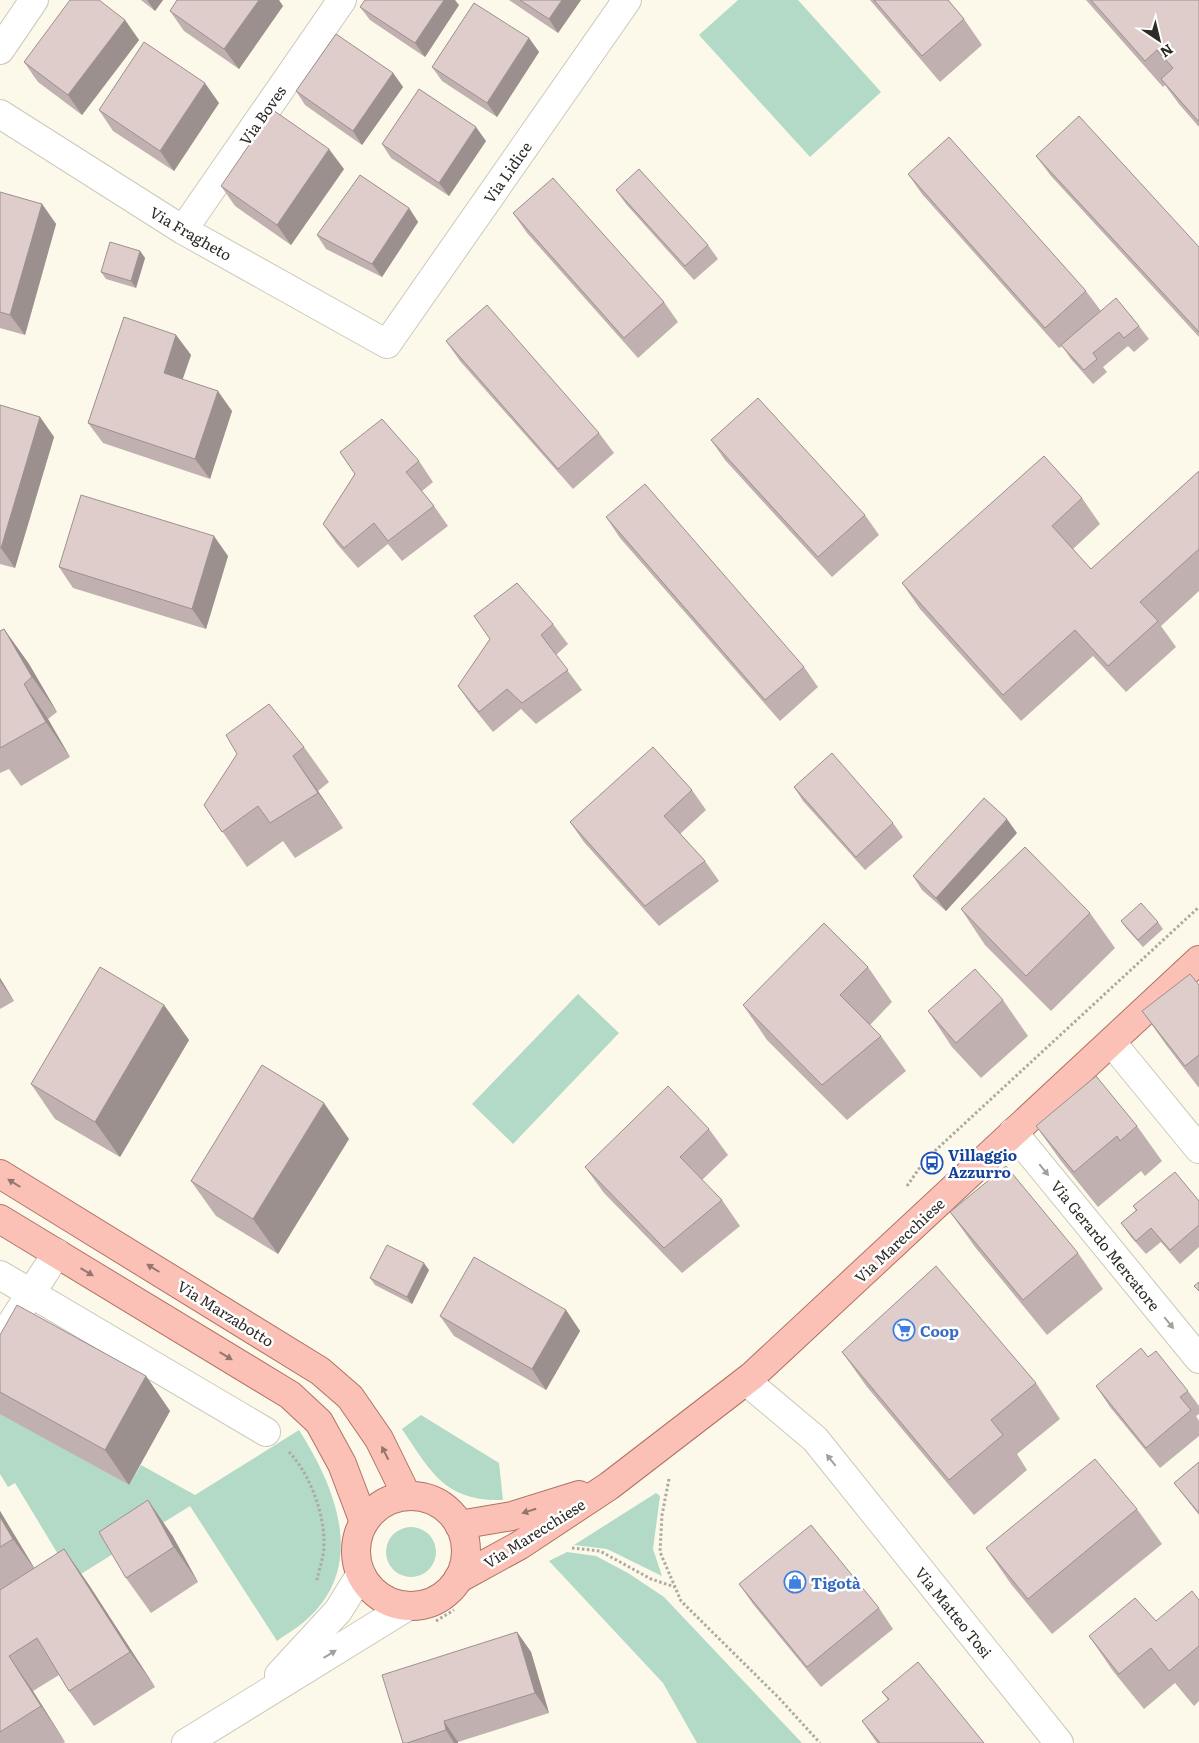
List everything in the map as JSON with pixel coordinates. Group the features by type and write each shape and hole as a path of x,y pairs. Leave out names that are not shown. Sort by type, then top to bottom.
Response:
{"main road":[{"name":"Via Marecchiese","path":"458,1579 520,1545 609,1486 746,1381 1013,1132 1112,1043 1199,960"},
{"name":"Via Marzabotto","path":"0,1174 320,1371 350,1397 379,1439 407,1496"},
{"path":"0,1219 290,1394 319,1422 342,1464 364,1522"},
{"name":"Via Marecchiese","path":"459,1525 512,1516 609,1486"},
{"path":"407,1496 423,1497 436,1502 449,1512 459,1525 465,1541 466,1555 458,1579 448,1591 435,1600 408,1606 383,1598 370,1588 361,1574 356,1549 358,1535 364,1522 380,1506 392,1499 407,1496"}],"street":[{"path":"1,46 34,0"},
{"name":"Via Boves","path":"183,230 342,0"},
{"name":"Via Lidice","path":"387,344 627,0"},
{"name":"Via Fragheto","path":"0,114 183,230 387,344"},
{"path":"1112,1043 1199,1150"},
{"name":"Via Gerardo Mercatore","path":"1013,1132 1199,1359"},
{"path":"0,1341 57,1254"},
{"path":"0,1275 266,1432"},
{"name":"Via Matteo Tosi","path":"746,1381 815,1439 1059,1743"},
{"path":"258,1697 338,1611 361,1574"},
{"path":"186,1743 408,1606"}],"path":[{"path":"904,1191 925,1160 1199,907"},
{"path":"266,1432 294,1457 309,1483 320,1513 324,1546 317,1580"},
{"path":"670,1474 662,1515 660,1552 681,1601 779,1698 820,1743"},
{"path":"566,1548 600,1551 651,1579 675,1588"}],"green space":[{"path":"738,0 798,0 881,92 810,157 699,35"},
{"path":"578,994 619,1033 513,1144 472,1104"},
{"path":"0,1413 129,1485 141,1465 195,1495 299,1430 324,1477 334,1502 340,1527 341,1552 336,1577 324,1600 305,1621 277,1641 190,1506 73,1579 15,1483 8,1487 0,1474"},
{"path":"421,1415 499,1463 503,1500 467,1496 453,1490 431,1471 402,1429"},
{"path":"656,1493 660,1496 653,1549 662,1576 607,1549 574,1545"},
{"path":"411,1527 429,1534 436,1552 429,1570 411,1577 393,1570 386,1552 393,1534"},
{"path":"567,1552 596,1556 628,1573 664,1597 802,1743 697,1743 663,1683 549,1561"}],"building":[{"path":"70,0 99,0 125,20 68,95 24,62"},
{"path":"177,0 259,0 224,49 170,11"},
{"path":"365,0 444,0 415,43 360,7"},
{"path":"520,0 562,0 549,19"},
{"path":"874,0 948,0 964,19 922,56"},
{"path":"1091,0 1199,0 1199,122 1161,79 1173,68 1157,50 1145,61"},
{"path":"474,3 529,38 487,103 432,67"},
{"path":"336,34 393,73 353,131 296,91"},
{"path":"144,42 205,83 160,151 99,110"},
{"path":"419,89 476,127 439,183 382,144"},
{"path":"273,110 329,149 277,225 221,186"},
{"path":"1079,116 1199,247 1199,332 1036,156"},
{"path":"949,137 1086,291 1045,328 908,174"},
{"path":"639,169 708,245 685,266 616,190"},
{"path":"360,175 409,208 372,264 317,235"},
{"path":"553,178 664,302 624,338 513,213"},
{"path":"0,192 42,204 10,315 0,312"},
{"path":"110,242 140,251 131,281 101,272"},
{"path":"1116,298 1139,326 1124,338 1119,332 1093,353 1097,359 1084,370 1061,345"},
{"path":"487,305 599,433 558,469 446,341"},
{"path":"124,317 176,335 164,373 218,391 195,459 88,423"},
{"path":"758,398 865,515 818,557 711,440"},
{"path":"0,405 40,417 1,548 0,548"},
{"path":"382,419 419,461 406,472 434,506 388,541 374,523 344,548 323,524 355,474 340,452"},
{"path":"1044,456 1082,498 1052,526 1091,569 1199,471 1199,549 1140,602 1158,621 1108,666 1075,630 1003,695 902,583"},
{"path":"645,484 804,667 765,700 606,517"},
{"path":"81,495 214,536 192,609 59,567"},
{"path":"517,583 553,624 541,635 568,670 522,703 507,689 479,712 458,686 490,639 474,616"},
{"path":"4,629 32,677 24,684 46,722 0,748 0,631"},
{"path":"269,704 304,747 293,756 318,793 270,823 258,806 222,832 204,805 237,754 226,735"},
{"path":"653,747 692,790 664,816 705,861 645,906 570,822"},
{"path":"832,753 893,823 856,857 794,787"},
{"path":"984,798 1007,819 936,898 913,876"},
{"path":"1025,847 1090,913 1026,976 961,909"},
{"path":"1141,903 1158,922 1138,940 1121,921"},
{"path":"824,923 868,967 840,995 881,1036 822,1085 743,1005"},
{"path":"100,967 164,1005 95,1122 31,1084"},
{"path":"975,969 1003,1000 956,1043 928,1011"},
{"path":"1190,974 1199,985 1199,1055 1185,1066 1142,1011"},
{"path":"262,1065 324,1103 253,1219 191,1181"},
{"path":"1096,1076 1137,1126 1120,1141 1117,1136 1074,1172 1036,1126"},
{"path":"668,1086 709,1129 680,1157 722,1200 664,1248 585,1167"},
{"path":"1006,1166 1078,1253 1023,1300 950,1212"},
{"path":"1175,1172 1199,1201 1199,1225 1170,1250 1151,1228 1136,1241 1121,1223 1137,1210 1133,1206"},
{"path":"387,1245 424,1263 407,1297 370,1278"},
{"path":"474,1257 566,1310 532,1369 440,1316"},
{"path":"936,1266 1036,1383 991,1420 1003,1435 949,1480 842,1352"},
{"path":"1199,1282 1199,1291 1194,1286"},
{"path":"17,1305 146,1376 105,1450 0,1392 0,1335"},
{"path":"1141,1348 1148,1357 1156,1351 1188,1391 1180,1397 1191,1410 1146,1448 1096,1386"},
{"path":"1095,1459 1137,1509 1028,1599 986,1548"},
{"path":"1199,1462 1199,1513 1174,1483"},
{"path":"148,1500 174,1547 126,1578 99,1532"},
{"path":"0,1517 13,1539 0,1547"},
{"path":"811,1525 879,1608 807,1667 739,1584"},
{"path":"64,1549 130,1652 69,1691 37,1638 9,1656 41,1706 0,1732 0,1590"},
{"path":"1192,1591 1199,1600 1199,1646 1169,1671 1151,1648 1119,1674 1089,1636 1135,1598 1156,1621"},
{"path":"517,1632 535,1693 444,1721 446,1730 403,1743 382,1675"},
{"path":"918,1662 984,1743 880,1743 862,1721 889,1699 882,1692"}],"place":[{"name":"Villaggio Azzurro","path":"932,1163"},
{"name":"Coop","path":"904,1330"},
{"name":"Tigotà","path":"795,1582"}]}
